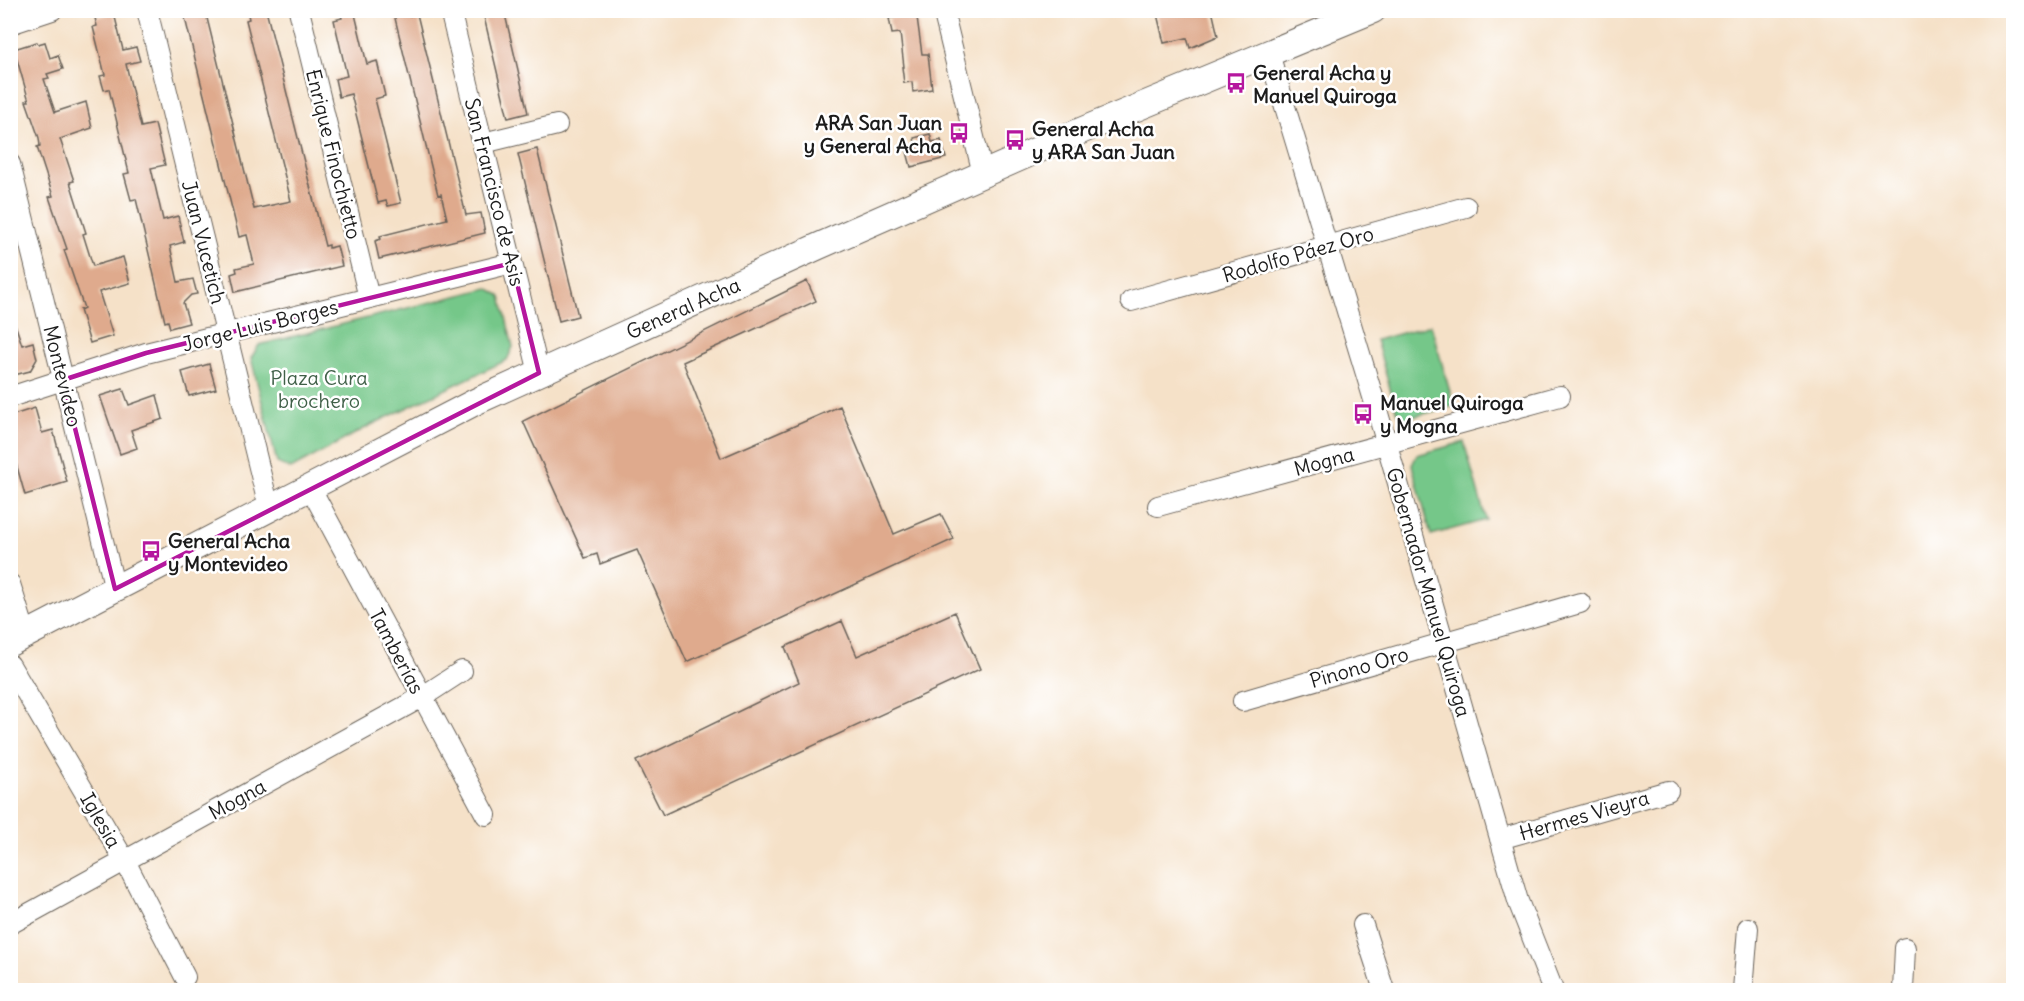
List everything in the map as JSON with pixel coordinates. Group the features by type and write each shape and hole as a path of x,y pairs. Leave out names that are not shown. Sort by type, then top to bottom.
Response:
{"main road":[{"name":"General Acha","path":"19,639 477,401 1083,130 1269,54 1360,13"}],"street":[{"path":"10,24 51,10"},
{"name":"Juan Vucetich","path":"147,10 269,508"},
{"name":"Enrique Finochietto","path":"298,10 369,298"},
{"name":"San Francisco de Asis","path":"450,10 539,373"},
{"path":"943,10 983,174"},
{"name":"Gobernador Manuel Quiroga","path":"1269,54 1386,444 1518,901 1553,990"},
{"path":"483,143 557,125"},
{"name":"Montevideo","path":"10,164 115,589"},
{"name":"Rodolfo Páez Oro","path":"1131,301 1466,207"},
{"name":"Jorge Luis Borges","path":"10,397 146,353 512,263"},
{"name":"Mogna","path":"1158,506 1560,396"},
{"name":"Tamberías","path":"310,487 486,815"},
{"path":"10,584 19,639"},
{"name":"Pinono Oro","path":"1243,701 1580,603"},
{"name":"Iglesia","path":"10,665 125,861 186,977"},
{"name":"Mogna","path":"10,924 422,698 462,671"},
{"name":"Hermes Vieyra","path":"1500,838 1668,791"},
{"path":"1363,925 1384,990"},
{"path":"1743,990 1748,928"},
{"path":"1903,990 1905,948"}],"highlighted area":[{"path":"512,263 539,373 115,589 63,380 146,353"}],"green space":[{"name":"Plaza Cura brochero","path":"488,288 501,296 513,347 507,360 371,425 291,469 277,463 251,358 259,345"},
{"path":"1431,325 1454,406 1405,419 1397,413 1376,340"},
{"path":"1464,442 1486,520 1431,535 1412,465 1417,455"}],"building":[{"path":"183,10 205,10 254,209 291,201 246,20 249,19 247,10 266,10 325,246 329,245 329,248 337,246 342,266 235,292 231,274 237,272 236,268 254,264 247,235 239,237"},
{"path":"340,10 354,10 367,64 377,61 385,96 375,99 401,203 388,206 386,201 378,203 351,94 339,97 335,79 347,76 334,20 342,18"},
{"path":"393,10 407,10 408,16 417,14 466,215 481,213 485,233 379,259 375,241 381,239 380,236 447,219 441,194 438,195"},
{"path":"491,10 504,10 528,113 508,118 484,17 492,15"},
{"path":"897,10 916,10 922,54 928,54 932,89 913,92 912,82 904,83 900,33 892,34 889,18 898,17"},
{"path":"1156,10 1212,10 1218,36 1190,48 1187,38 1164,43"},
{"path":"114,13 123,50 136,47 140,61 126,64 141,127 155,124 165,165 151,168 163,220 178,216 184,242 170,246 178,282 193,279 197,294 191,295 183,303 189,323 170,328 168,321 165,322 136,199 131,200 124,174 129,173 109,89 104,90 100,76 105,75 93,27 97,26 95,18"},
{"path":"37,42 38,44 45,42 50,58 58,55 63,69 47,74 49,78 44,79 55,112 86,102 92,128 60,139 74,181 70,182 86,233 83,234 93,266 123,257 130,283 99,292 113,336 90,343 80,310 84,308 49,197 53,196 37,147 40,146 39,138 26,101 29,101 14,49"},
{"path":"930,134 932,142 941,140 946,158 911,167 906,148 916,146 914,138"},
{"path":"537,149 578,316 559,321 518,154"},
{"path":"807,281 816,301 683,362 721,458 840,406 894,534 941,514 954,539 687,662 637,550 600,564 597,554 585,558 523,421"},
{"path":"10,318 13,318 22,345 33,342 37,359 30,371 10,376"},
{"path":"209,364 216,389 189,396 182,372"},
{"path":"123,389 129,405 157,395 163,419 131,430 137,448 120,454 100,396"},
{"path":"35,408 42,433 53,430 67,482 25,495 10,442 10,416"},
{"path":"955,612 980,669 663,815 636,761 799,682 785,647 842,621 857,656"}],"place":[{"name":"General Acha y Manuel Quiroga","path":"1236,83"},
{"name":"ARA San Juan y General Acha","path":"959,133"},
{"name":"General Acha y ARA San Juan","path":"1015,140"},
{"name":"Manuel Quiroga y Mogna","path":"1363,414"},
{"name":"General Acha y Montevideo","path":"151,551"}]}
